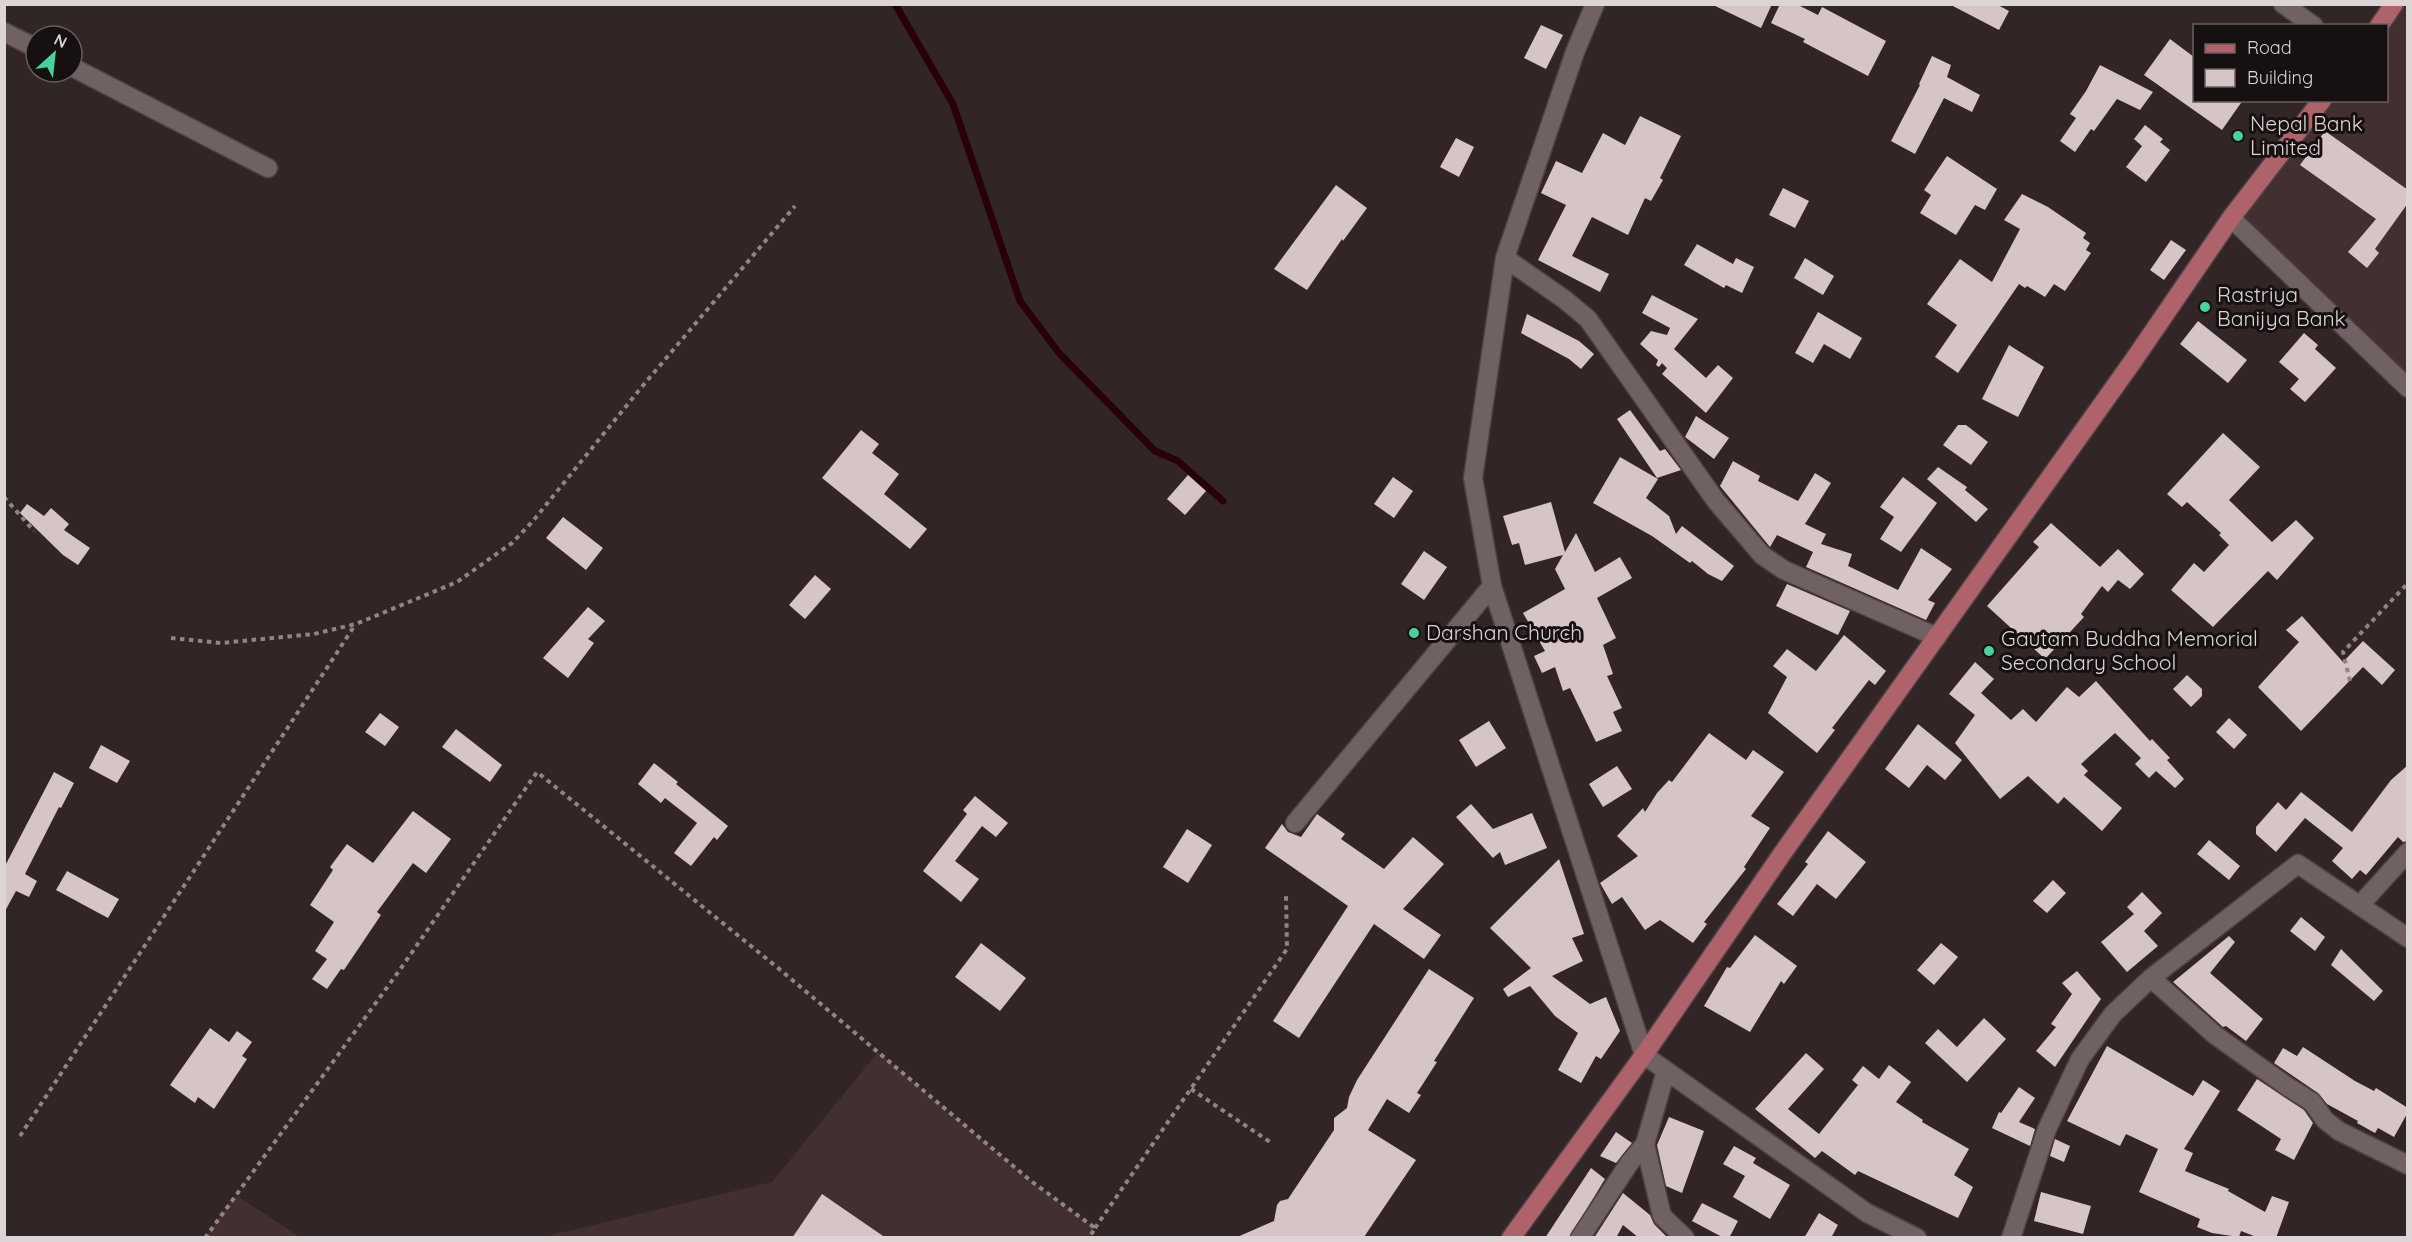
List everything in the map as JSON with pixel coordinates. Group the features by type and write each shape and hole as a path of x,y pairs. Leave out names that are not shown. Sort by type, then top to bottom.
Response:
{"main road":[{"path":"2380,24 2394,4"},
{"path":"1511,1238 1644,1055 1782,854 2133,361 2231,218 2320,102"}],"street":[{"path":"1595,4 1575,52 1505,258 1473,478 1492,586 1644,1055 1867,1213 1917,1238"},
{"path":"2283,4 2311,24"},
{"path":"4,32 24,42"},
{"path":"84,73 268,168"},
{"path":"2231,218 2408,388"},
{"path":"1505,258 1588,319 1716,501 1762,555 1784,570 1937,637"},
{"path":"1295,823 1492,586"},
{"path":"2360,905 2408,852"},
{"path":"2011,1238 2047,1129 2080,1059 2112,1014 2151,978 2298,864 2408,938"},
{"path":"2151,978 2215,1035 2312,1102 2325,1120 2339,1131 2408,1165"},
{"path":"1580,1238 1630,1162 1646,1144 1666,1071"},
{"path":"1646,1144 1662,1216 1684,1238"}],"path":[{"path":"171,638 221,643 314,633 356,624 457,582 512,543 533,521 795,206"},
{"path":"4,496 34,531"},
{"path":"2350,681 2343,652 2408,583"},
{"path":"20,1136 356,624"},
{"path":"205,1238 399,971 537,772 769,961 1031,1181 1095,1228"},
{"path":"1089,1238 1287,949 1286,895"},
{"path":"1191,1089 1273,1144"}],"shaded area":[{"path":"2394,5 2407,5 2407,388 2231,218 2321,102 2388,102 2387,24"},
{"path":"878,1052 1031,1181 1095,1228 1089,1238 539,1238 772,1182"},
{"path":"236,1195 300,1237 205,1237"}],"building":[{"path":"1711,4 1772,4 1761,28"},
{"path":"1780,4 1796,4 1818,15 1822,7 1886,41 1868,76 1803,42 1805,39 1771,23"},
{"path":"1949,4 1996,4 2009,11 1999,30"},
{"path":"1541,25 1563,35 1546,69 1524,58"},
{"path":"2170,39 2193,56 2193,102 2242,102 2222,130 2144,75"},
{"path":"1932,56 1951,65 1947,77 1980,95 1972,112 1944,98 1915,154 1891,141"},
{"path":"2100,65 2153,92 2140,110 2117,99 2094,131 2091,129 2075,152 2060,141 2076,118 2070,114"},
{"path":"1640,116 1681,136 1660,178 1663,180 1651,201 1645,198 1628,235 1592,217 1572,256 1609,274 1600,292 1538,260 1566,205 1541,193 1556,161 1582,173 1603,133 1625,145"},
{"path":"2145,125 2163,139 2160,142 2170,150 2146,182 2126,167 2142,146 2134,139"},
{"path":"2325,131 2408,190 2408,203 2375,249 2379,253 2367,268 2348,252 2376,219 2300,165"},
{"path":"1456,138 1474,147 1459,177 1440,167"},
{"path":"1947,156 1997,189 1985,210 1975,205 1956,235 1920,213 1931,195 1924,190"},
{"path":"1336,185 1367,208 1343,241 1342,239 1307,290 1274,269"},
{"path":"1783,188 1809,201 1795,228 1769,215"},
{"path":"2022,194 2048,207 2086,233 2083,238 2090,243 2086,250 2091,253 2065,291 2054,284 2045,297 2019,284 1958,373 1935,357 1957,325 1927,304 1960,259 1992,282 2020,229 2004,220"},
{"path":"2171,240 2186,250 2164,280 2150,270"},
{"path":"1697,244 1733,264 1736,258 1754,267 1742,293 1726,285 1724,288 1684,265"},
{"path":"1805,258 1834,276 1823,295 1794,278"},
{"path":"1652,295 1698,319 1674,349 1706,378 1718,365 1733,378 1706,413 1662,374 1667,368 1662,363 1659,367 1656,365 1658,360 1640,344 1651,331 1667,335 1670,328 1642,313"},
{"path":"1818,312 1862,338 1850,359 1824,344 1813,363 1795,353"},
{"path":"1527,314 1579,341 1594,354 1581,369 1569,359 1521,333"},
{"path":"2198,321 2247,360 2228,383 2180,344"},
{"path":"2304,333 2318,345 2315,349 2336,368 2305,402 2290,389 2299,379 2279,362"},
{"path":"2009,345 2044,367 2018,417 1982,399"},
{"path":"1630,410 1660,451 1665,449 1681,470 1657,478 1617,419"},
{"path":"1696,416 1729,438 1714,459 1685,437"},
{"path":"1958,425 1966,425 1988,442 1971,465 1943,445"},
{"path":"861,430 879,444 872,453 899,474 884,494 927,529 910,549 822,478"},
{"path":"2223,433 2260,467 2229,500 2272,542 2296,520 2314,538 2277,580 2268,571 2213,627 2171,590 2194,563 2204,572 2229,545 2219,535 2221,533 2187,502 2182,507 2167,494"},
{"path":"1620,457 1658,479 1646,498 1669,516 1676,534 1682,526 1734,566 1722,581 1708,574 1692,561 1690,563 1652,536 1593,503"},
{"path":"1733,461 1760,476 1758,481 1798,501 1815,473 1831,483 1805,524 1826,534 1821,544 1852,554 1848,566 1898,590 1921,548 1952,569 1928,600 1935,603 1926,620 1806,567 1813,552 1777,535 1770,547 1720,486"},
{"path":"1938,467 1967,487 1965,490 1988,509 1976,522 1927,479"},
{"path":"1188,475 1206,491 1185,515 1167,499"},
{"path":"1393,477 1413,491 1394,518 1374,504"},
{"path":"1903,477 1937,503 1901,552 1880,539 1894,517 1880,507"},
{"path":"1551,502 1565,552 1576,533 1595,572 1620,557 1632,578 1597,598 1616,638 1603,645 1613,674 1607,676 1622,708 1613,712 1622,731 1596,742 1570,688 1563,691 1555,667 1542,673 1534,656 1545,651 1523,613 1565,589 1555,569 1563,555 1525,565 1519,543 1512,545 1503,516"},
{"path":"27,504 44,516 51,508 69,524 64,530 90,548 78,565 63,555 20,513"},
{"path":"563,517 603,548 586,570 546,538"},
{"path":"2051,523 2100,567 2118,549 2144,574 2130,589 2118,580 2108,592 2102,586 2081,614 2084,617 2045,659 1987,606 2039,547 2033,542"},
{"path":"1424,551 1447,567 1424,600 1401,584"},
{"path":"815,575 831,589 805,619 789,605"},
{"path":"1787,584 1850,611 1838,635 1776,606"},
{"path":"588,607 605,621 588,639 594,643 568,678 543,658"},
{"path":"2302,616 2343,662 2363,641 2395,670 2382,685 2363,667 2301,731 2258,687 2299,642 2286,630"},
{"path":"1844,635 1886,671 1875,685 1869,680 1832,728 1835,730 1817,753 1768,713 1787,677 1773,666 1787,649 1816,671"},
{"path":"1975,662 1994,679 1981,693 2011,720 2023,709 2036,722 2067,687 2079,697 2096,681 2150,741 2152,739 2170,758 2167,760 2184,779 2175,788 2156,771 2149,778 2135,764 2141,758 2115,733 2081,764 2088,771 2084,775 2122,808 2102,831 2064,797 2058,804 2028,776 2000,799 1955,743 1975,715 1949,694"},
{"path":"2187,675 2202,689 2202,696 2191,707 2173,689"},
{"path":"380,713 399,727 385,746 365,732"},
{"path":"2229,718 2247,735 2234,749 2216,732"},
{"path":"1489,721 1506,748 1476,767 1459,740"},
{"path":"1918,724 1962,760 1945,780 1927,765 1909,788 1885,769"},
{"path":"456,729 502,765 490,782 442,747"},
{"path":"1709,733 1746,760 1753,750 1784,772 1751,816 1770,828 1744,867 1746,869 1704,922 1707,924 1693,943 1660,920 1645,930 1622,897 1612,904 1600,883 1638,856 1617,836 1643,808 1645,812 1669,780 1672,782"},
{"path":"101,745 130,761 117,783 89,768"},
{"path":"654,763 728,826 717,840 714,837 691,866 674,853 697,823 665,798 661,803 638,784"},
{"path":"2408,765 2408,841 2403,842 2398,837 2366,875 2360,870 2352,879 2332,861 2343,848 2305,818 2276,852 2256,834 2256,827 2278,802 2286,810 2301,792 2352,832 2391,780"},
{"path":"1617,766 1632,789 1603,807 1589,784"},
{"path":"54,772 74,783 61,808 59,807 25,874 37,881 29,897 16,891 4,913 4,863 6,864"},
{"path":"975,796 1008,823 996,837 982,826 955,861 979,879 961,902 923,871 967,814 963,810"},
{"path":"1471,804 1493,829 1532,813 1547,848 1505,865 1500,852 1493,858 1456,817"},
{"path":"413,811 451,839 426,873 413,863 377,912 381,915 344,970 341,969 327,989 312,979 327,959 315,951 334,922 310,905 333,870 330,867 347,844 373,863"},
{"path":"1317,814 1345,834 1341,839 1384,869 1413,837 1444,864 1403,909 1441,935 1424,959 1374,924 1299,1038 1273,1021 1348,906 1265,848 1282,824 1288,832 1301,837"},
{"path":"1187,829 1212,845 1188,883 1163,867"},
{"path":"1828,831 1866,862 1836,899 1817,884 1793,916 1777,904 1808,864 1805,862"},
{"path":"2209,840 2240,866 2229,880 2197,854"},
{"path":"1559,859 1584,934 1572,938 1583,961 1552,976 1590,1004 1606,997 1620,1031 1601,1059 1596,1056 1581,1083 1558,1070 1578,1033 1555,1016 1530,986 1508,997 1503,989 1531,968 1490,928"},
{"path":"67,871 119,899 108,918 56,890"},
{"path":"2053,880 2066,893 2047,913 2033,901"},
{"path":"2142,892 2162,913 2144,931 2158,946 2127,972 2101,942 2134,914 2127,907"},
{"path":"2301,917 2325,937 2315,951 2290,931"},
{"path":"1755,935 1797,966 1784,984 1781,981 1750,1032 1704,1006 1727,967 1730,968"},
{"path":"2229,936 2235,942 2210,973 2263,1019 2246,1041 2226,1026 2223,1027 2173,982"},
{"path":"981,943 1026,978 1000,1011 955,977"},
{"path":"1941,943 1958,957 1934,985 1917,970"},
{"path":"2341,949 2383,991 2374,1001 2331,965"},
{"path":"1429,969 1474,998 1434,1061 1437,1062 1417,1093 1421,1095 1409,1113 1387,1099 1368,1130 1416,1160 1364,1237 1235,1238 1274,1221 1277,1205 1280,1201 1288,1199 1334,1130 1334,1118 1347,1108 1349,1097 1357,1080"},
{"path":"2077,971 2101,999 2055,1067 2036,1051 2056,1027 2051,1024 2072,994 2062,983"},
{"path":"1984,1018 2006,1039 1967,1082 1925,1043 1938,1029 1957,1047"},
{"path":"210,1028 229,1042 237,1031 252,1042 242,1056 247,1059 214,1109 198,1097 195,1103 170,1085"},
{"path":"2107,1046 2193,1096 2203,1080 2220,1091 2184,1149 2193,1153 2185,1171 2229,1189 2228,1191 2265,1212 2272,1196 2289,1202 2276,1238 2259,1238 2241,1231 2239,1237 2212,1233 2197,1227 2200,1219 2139,1192 2158,1149 2126,1134 2120,1146 2067,1121"},
{"path":"2303,1047 2355,1081 2374,1091 2376,1088 2408,1108 2394,1137 2378,1128 2375,1133 2357,1123 2358,1121 2327,1104 2318,1093 2274,1063 2283,1048 2297,1056"},
{"path":"1806,1053 1824,1069 1788,1109 1819,1134 1858,1085 1852,1080 1863,1066 1879,1079 1889,1065 1911,1082 1896,1102 1923,1120 1922,1122 1969,1149 1954,1175 1973,1187 1958,1218 1858,1171 1855,1175 1822,1151 1815,1158 1755,1109"},
{"path":"2257,1079 2304,1110 2313,1123 2294,1160 2275,1150 2281,1139 2237,1110"},
{"path":"2019,1087 2035,1098 2019,1122 2035,1129 2030,1146 1992,1128 1999,1112 2001,1113"},
{"path":"1669,1117 1704,1131 1682,1193 1666,1186 1657,1145"},
{"path":"1616,1132 1632,1143 1616,1163 1600,1156"},
{"path":"2055,1139 2070,1146 2064,1162 2050,1156"},
{"path":"1734,1146 1756,1158 1753,1163 1790,1185 1770,1219 1733,1197 1745,1176 1723,1164"},
{"path":"1591,1168 1605,1179 1569,1238 1545,1238"},
{"path":"2041,1192 2091,1206 2083,1234 2034,1221"},
{"path":"1623,1193 1650,1215 1654,1224 1668,1238 1639,1238 1623,1225 1616,1238 1594,1238"},
{"path":"822,1194 886,1238 792,1238"},
{"path":"1702,1203 1738,1221 1729,1238 1724,1238 1692,1221"},
{"path":"1819,1213 1838,1225 1831,1238 1804,1238"}],"waterway":[{"path":"895,4 953,104 1020,301 1059,353 1155,451 1178,461 1223,501"}],"place":[{"name":"Nepal Bank Limited","path":"2238,136"},
{"name":"Rastriya Banijya Bank","path":"2205,307"},
{"name":"Darshan Church","path":"1414,633"},
{"name":"Gautam Buddha Memorial Secondary School","path":"1989,651"}]}
